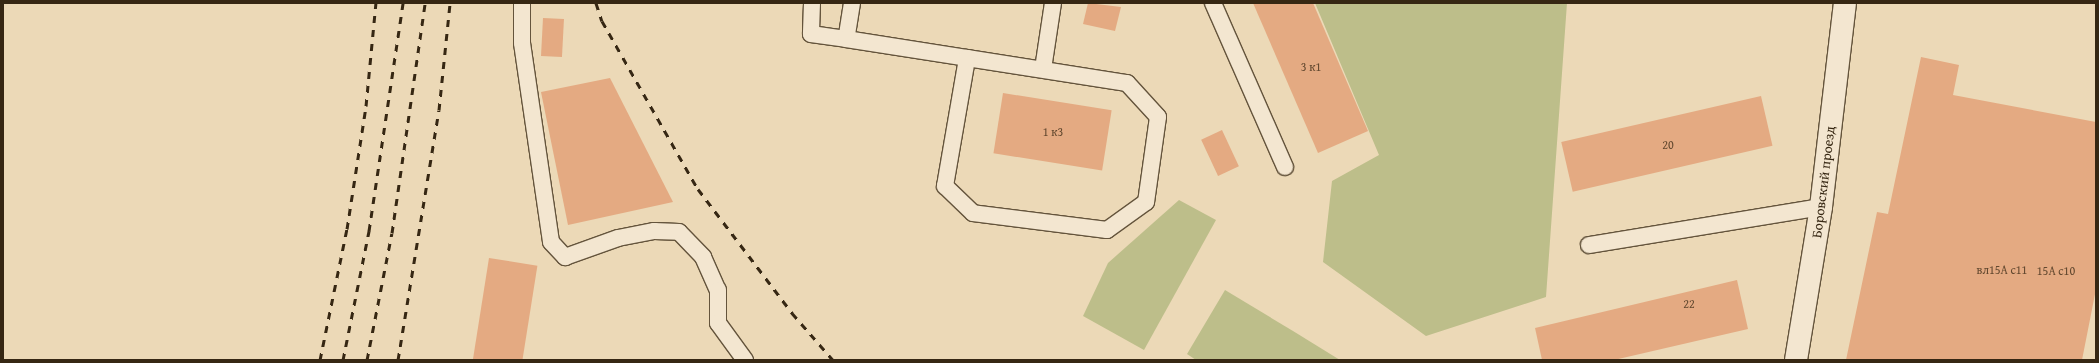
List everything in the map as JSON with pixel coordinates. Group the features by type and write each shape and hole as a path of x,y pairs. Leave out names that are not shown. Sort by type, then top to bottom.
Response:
{"street":[{"name":"Боровский проезд","path":"1796,360 1821,207 1845,3"}],"lane":[{"path":"522,3 522,43 551,242 565,257 618,238 654,231 679,232 703,257 718,290 718,323 745,360"},
{"path":"812,3 811,34 1043,69 1127,83 1158,117 1146,202 1107,230 973,213 945,186 967,58"},
{"path":"846,39 852,3"},
{"path":"1043,69 1053,3"},
{"path":"1213,3 1285,167"},
{"path":"1589,245 1821,207"}],"green space":[{"path":"1315,3 1567,3 1546,297 1426,336 1323,262 1332,181 1379,155"},
{"path":"1179,200 1216,220 1144,350 1083,316 1108,263"},
{"path":"1225,290 1340,360 1196,360 1187,354"}],"building":[{"path":"1088,3 1121,7 1115,31 1083,24"},
{"path":"1253,3 1313,3 1368,131 1318,153"},
{"path":"543,18 564,19 562,57 541,56"},
{"path":"1921,57 1959,65 1953,95 2096,122 2096,289 2082,360 1846,360 1877,212 1888,214"},
{"path":"610,78 673,202 568,225 541,92"},
{"path":"1003,93 1112,110 1102,170 993,153"},
{"path":"1761,96 1772,146 1573,192 1561,142"},
{"path":"1222,130 1239,166 1218,176 1201,140"},
{"path":"489,258 537,266 522,360 473,360"},
{"path":"1737,280 1748,329 1614,360 1542,360 1535,328"}],"railway":[{"path":"320,360 347,229 366,106 376,3"},
{"path":"343,360 369,231 403,3"},
{"path":"367,360 392,233 425,3"},
{"path":"398,360 439,110 450,3"},
{"path":"596,3 602,21 698,189 792,313 833,360"}]}
